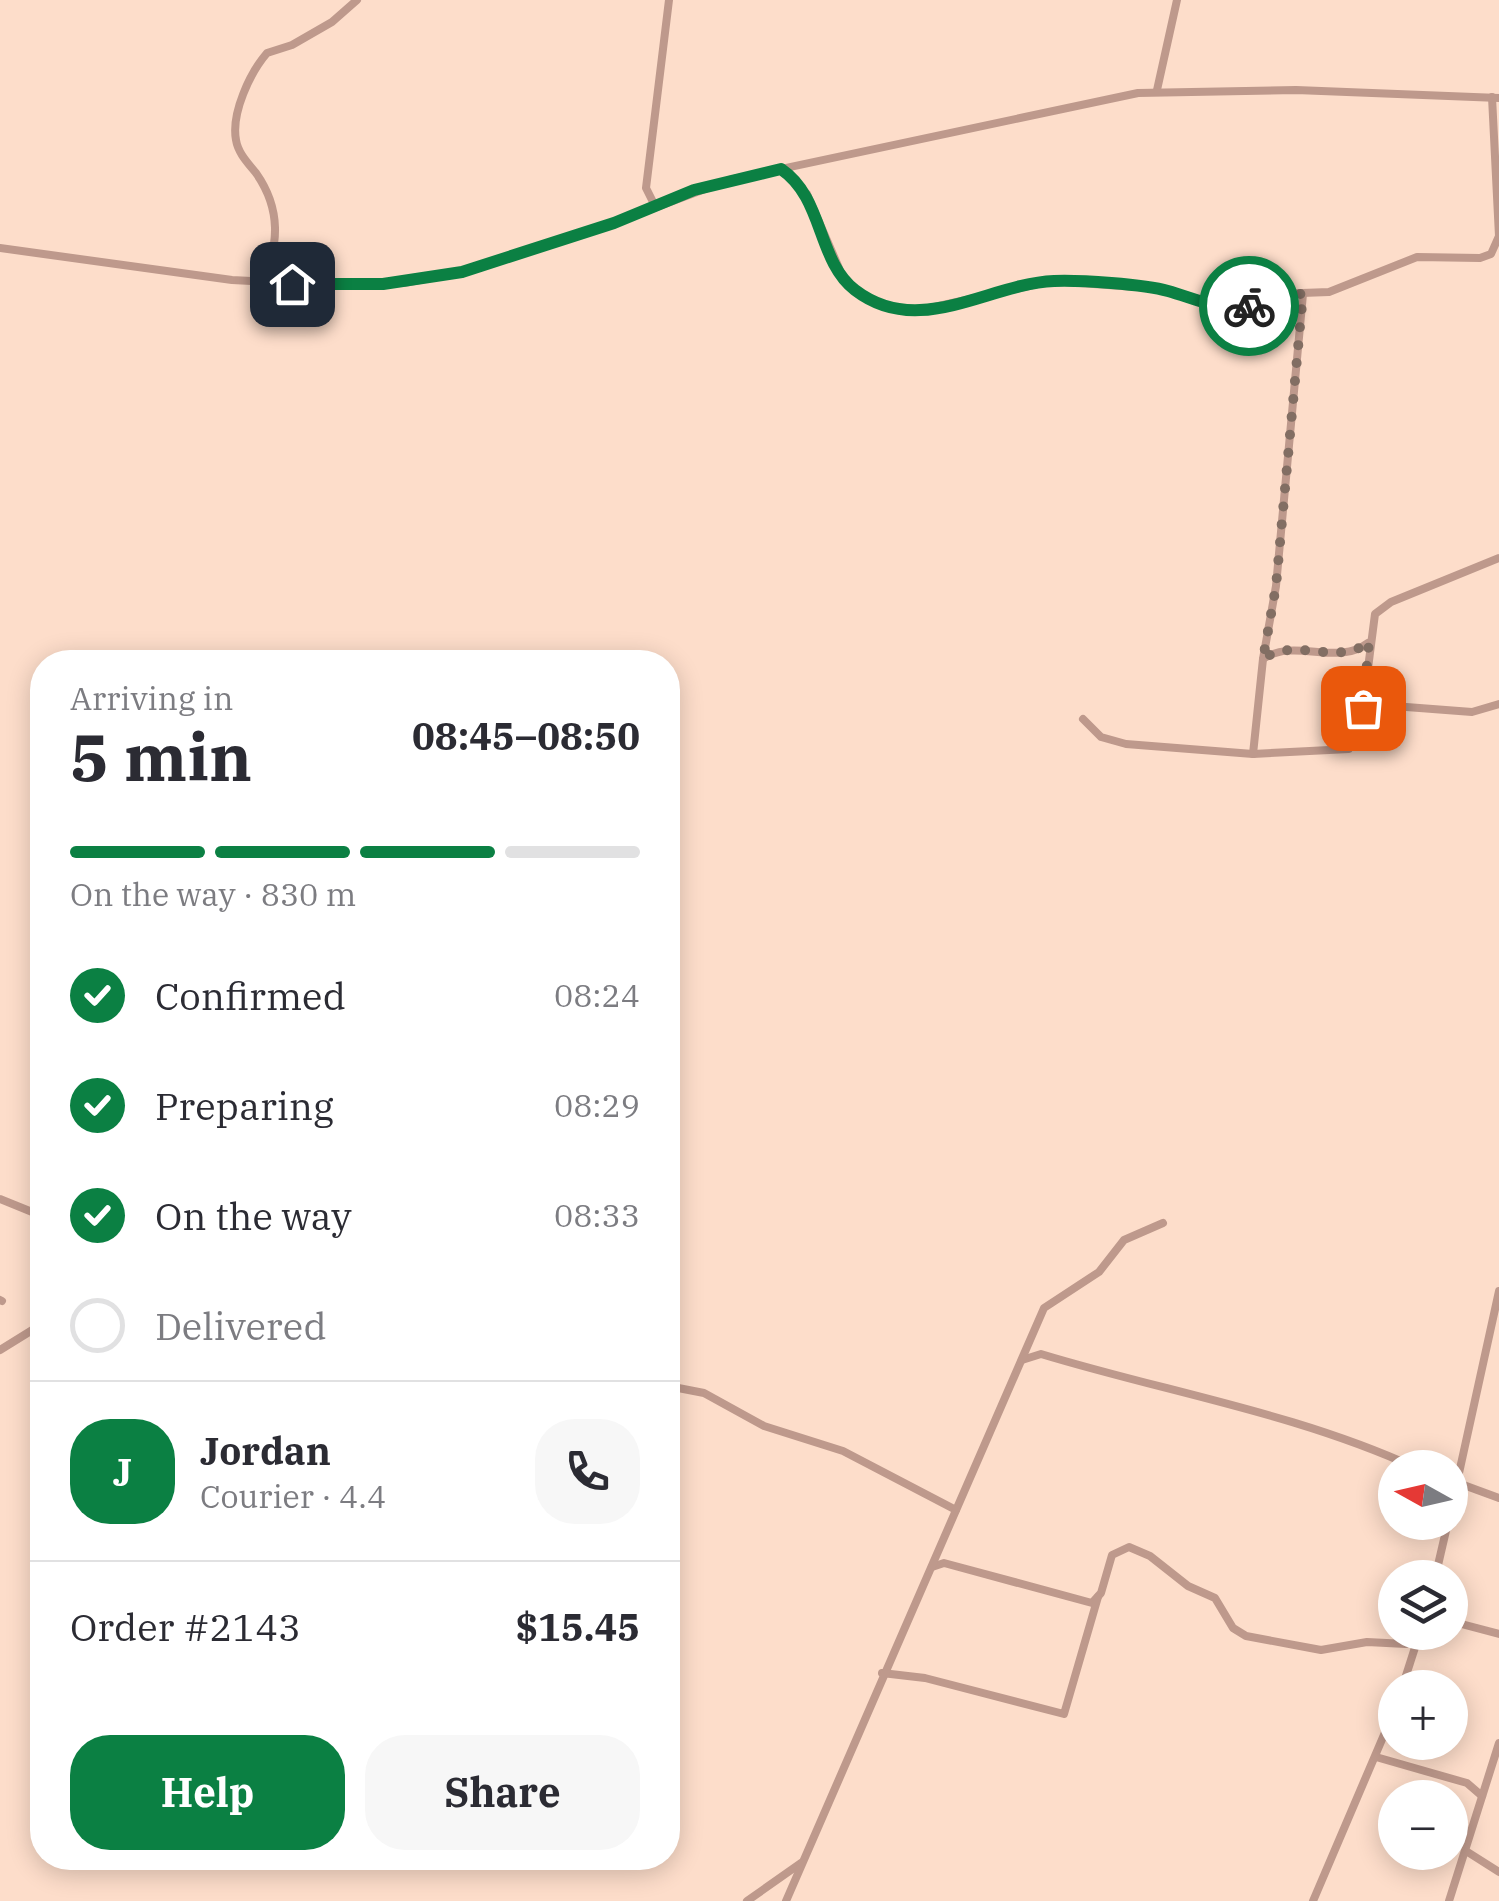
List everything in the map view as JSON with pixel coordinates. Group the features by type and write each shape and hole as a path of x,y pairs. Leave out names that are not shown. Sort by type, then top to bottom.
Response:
{"street":[{"path":"258,282 273,258 275,218 263,184 236,141 240,107 267,53 292,45 332,22 358,0"},
{"path":"654,206 646,188 668,0"},
{"path":"1157,90 1177,0"},
{"path":"0,248 186,276 258,282 355,286 430,278 614,223 730,180 781,169 1157,90 1403,92 1496,98 1499,236 1492,254 1480,258 1417,256 1355,284 1303,294 1275,294 1249,306 1228,307 1164,289 1052,281 925,311 896,308 869,298 845,280 806,194 781,169"},
{"path":"1253,754 1276,586 1303,294"},
{"path":"1082,720 1101,736 1126,744 1253,754 1349,749 1363,708 1373,617 1382,607 1499,558"},
{"path":"1263,659 1290,650 1352,653 1369,642"},
{"path":"1363,708 1376,703 1472,712 1499,704"},
{"path":"0,1200 30,1211"},
{"path":"786,1901 1044,1308 1099,1272 1124,1240 1163,1224"},
{"path":"1461,1450 1499,1292"},
{"path":"0,1350 30,1331"},
{"path":"1488,1344 1499,1347"},
{"path":"1022,1360 1041,1354 1272,1416 1378,1451"},
{"path":"680,1388 704,1393 774,1430 872,1463 956,1510"},
{"path":"1468,1487 1499,1498"},
{"path":"882,1673 924,1678 1061,1715 1067,1711 1112,1555 1130,1548 1150,1556 1188,1586 1215,1598 1233,1628 1246,1636 1321,1650 1378,1643"},
{"path":"932,1567 944,1564 1082,1603 1098,1598"},
{"path":"1468,1626 1499,1634"},
{"path":"1468,1844 1499,1743"},
{"path":"1313,1901 1378,1752"},
{"path":"1376,1757 1468,1783 1482,1796"},
{"path":"1468,1852 1499,1872"},
{"path":"747,1901 802,1862"},
{"path":"1448,1901 1459,1870"}],"way so far":[{"path":"1249,306 1275,294 1303,294 1276,586 1263,659 1290,650 1352,653 1369,642 1363,708"}],"route":[{"path":"292,284 355,286 462,272 614,223 694,190 781,169 799,182 806,194 845,280 880,304 925,311 1030,284 1062,281 1164,289 1213,305 1249,306"}]}
